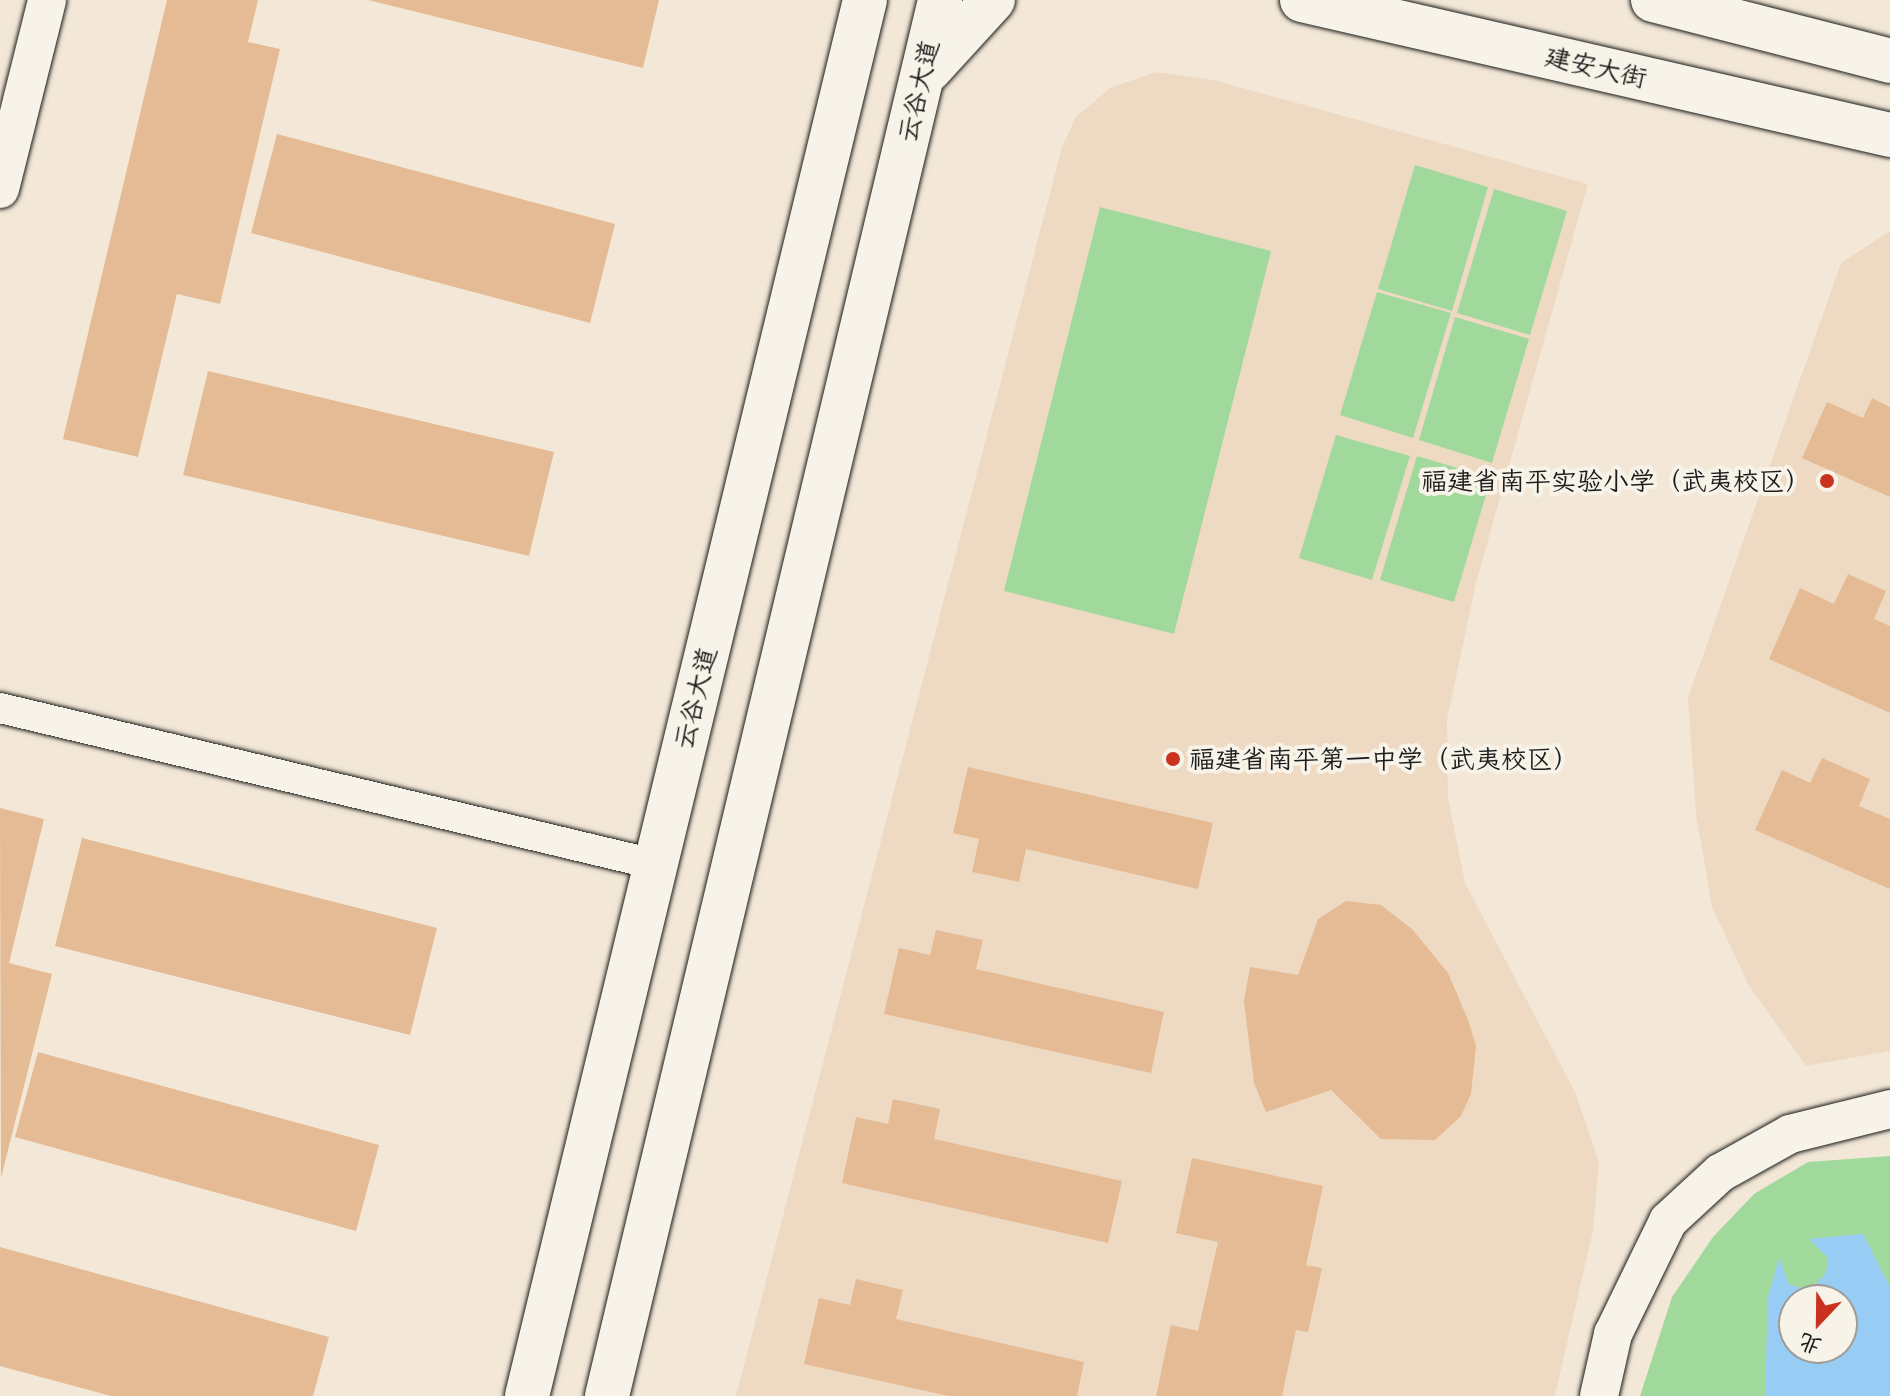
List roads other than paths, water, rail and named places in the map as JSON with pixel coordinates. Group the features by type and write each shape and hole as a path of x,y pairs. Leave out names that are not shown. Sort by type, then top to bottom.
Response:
{"main road":[{"path":"836,0 847,74"},
{"name":"云谷大道","path":"527,1396 865,0"},
{"name":"云谷大道","path":"607,1396 940,0"},
{"path":"920,81 993,0"},
{"name":"建安大街","path":"1302,0 1890,135"},
{"path":"1653,0 1890,61"}],"street":[{"path":"0,189 47,0"},
{"path":"0,708 654,864"},
{"path":"1599,1396 1613,1334 1668,1221 1720,1173 1790,1134 1890,1109"}],"water":[{"path":"1863,1234 1890,1287 1890,1396 1765,1396 1768,1297 1779,1258 1789,1284 1778,1284 1778,1364 1858,1364 1858,1284 1816,1284 1826,1273 1828,1258 1809,1239"}],"place":[{"name":"福建省南平实验小学（武夷校区）","path":"1827,481"},
{"name":"福建省南平第一中学（武夷校区）","path":"1173,759"}]}
